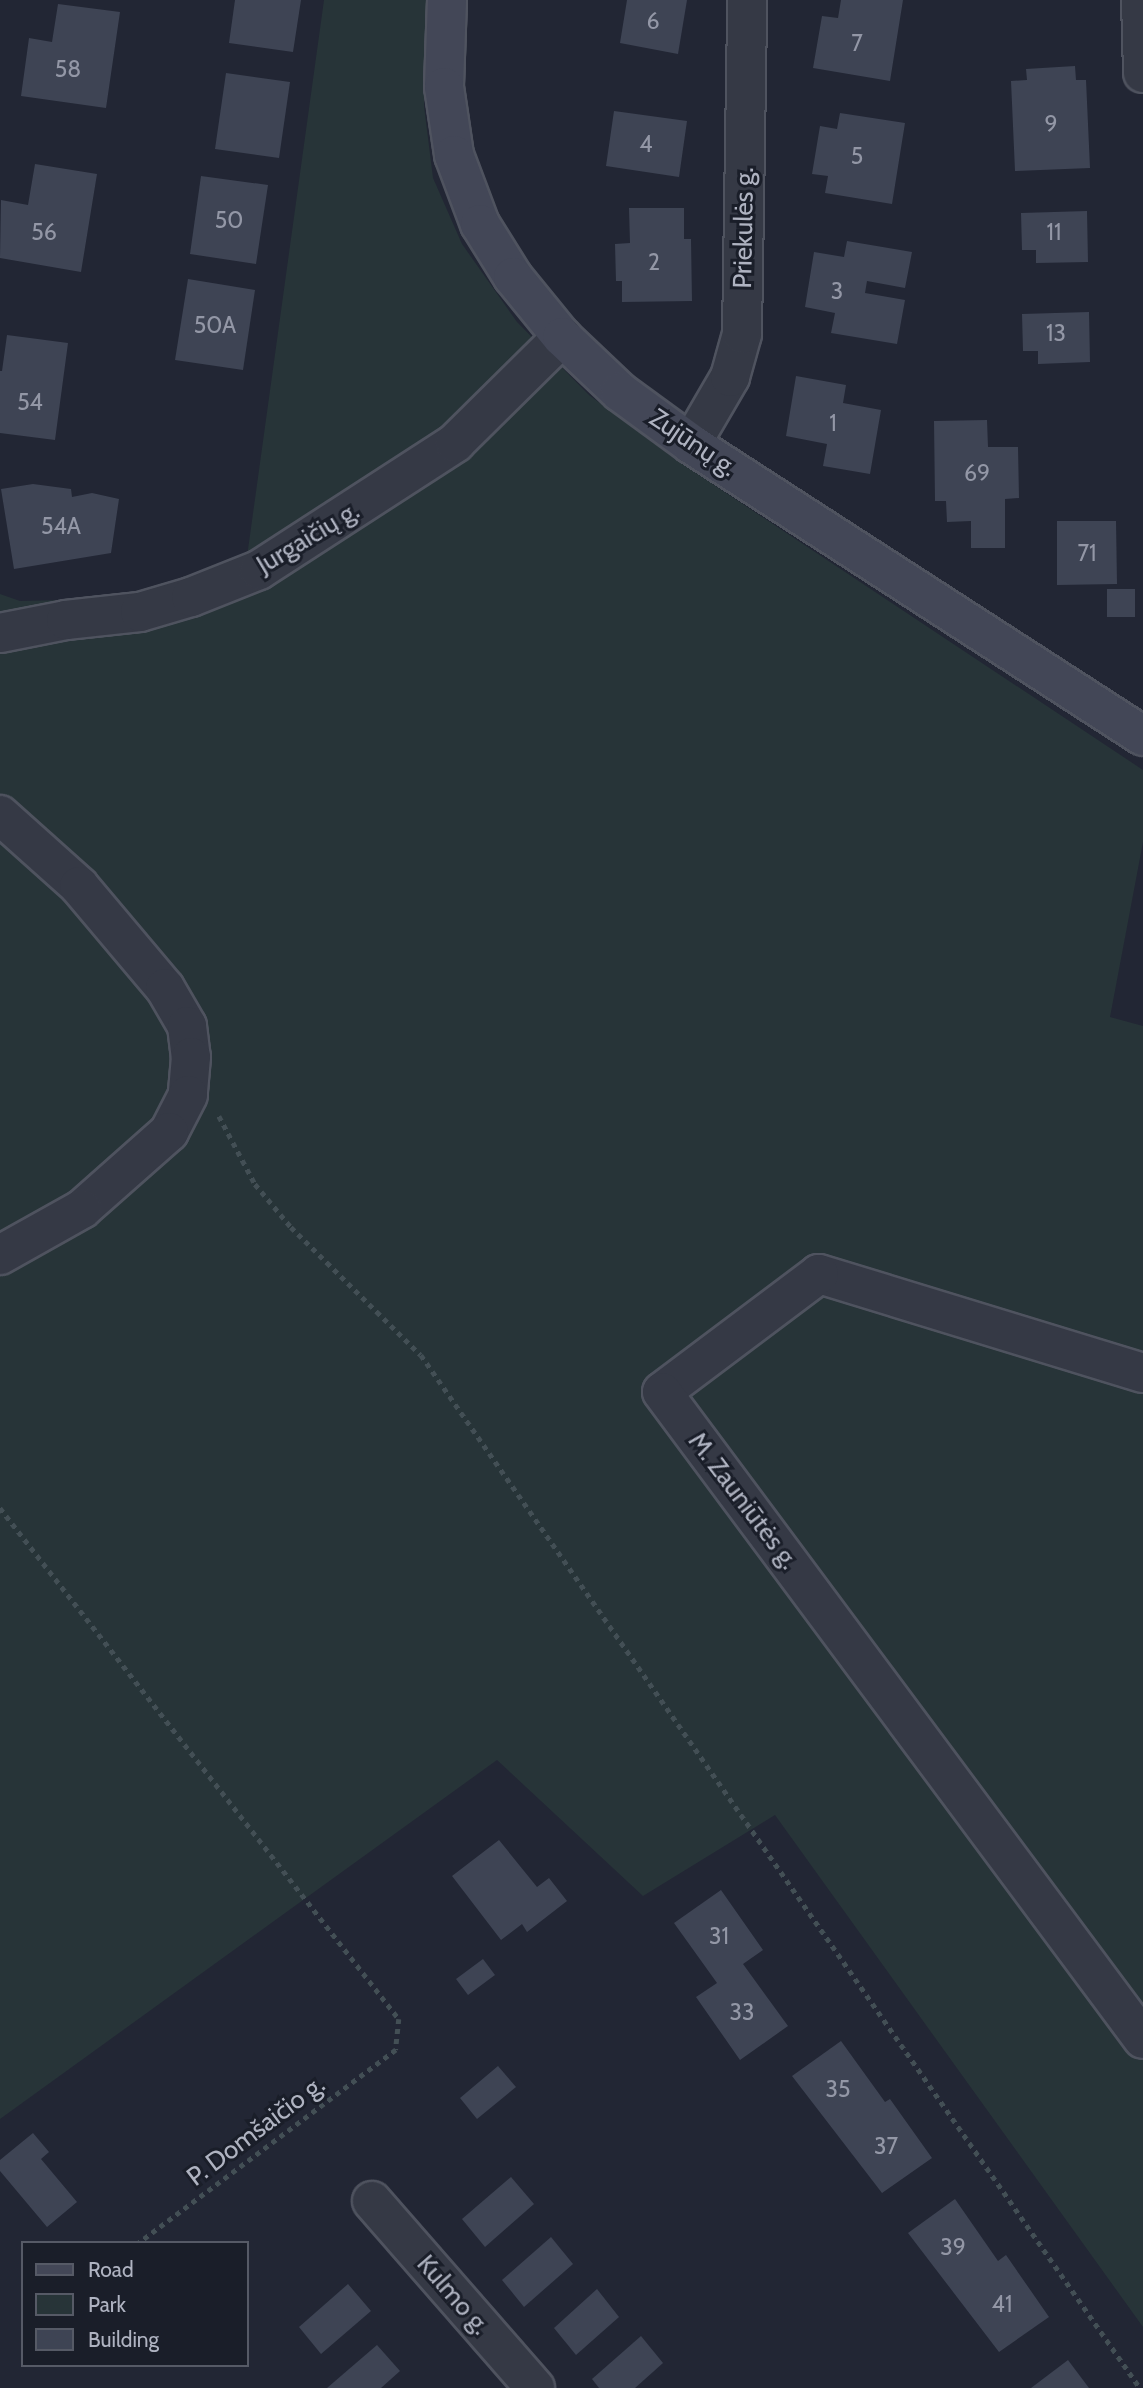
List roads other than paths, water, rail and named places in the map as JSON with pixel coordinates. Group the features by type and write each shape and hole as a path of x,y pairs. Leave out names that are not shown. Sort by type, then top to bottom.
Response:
{"main road":[{"name":"Zujūnų g.","path":"447,0 444,87 454,155 480,223 513,277 562,337 620,392 691,444 1143,736"}],"street":[{"name":"Priekulės g.","path":"691,444 730,377 742,334 747,0"},
{"path":"1141,0 1143,73"},
{"name":"Jurgaičių g.","path":"0,633 66,620 140,612 191,597 259,570 455,443 562,337"},
{"path":"0,815 79,886 165,988 187,1026 191,1057 188,1095 169,1132 82,1209 0,1255"},
{"name":"M. Zauniūtės g.","path":"1143,1374 820,1275 662,1392 1143,2039"},
{"name":"Kulmo g.","path":"372,2201 535,2388"}]}
